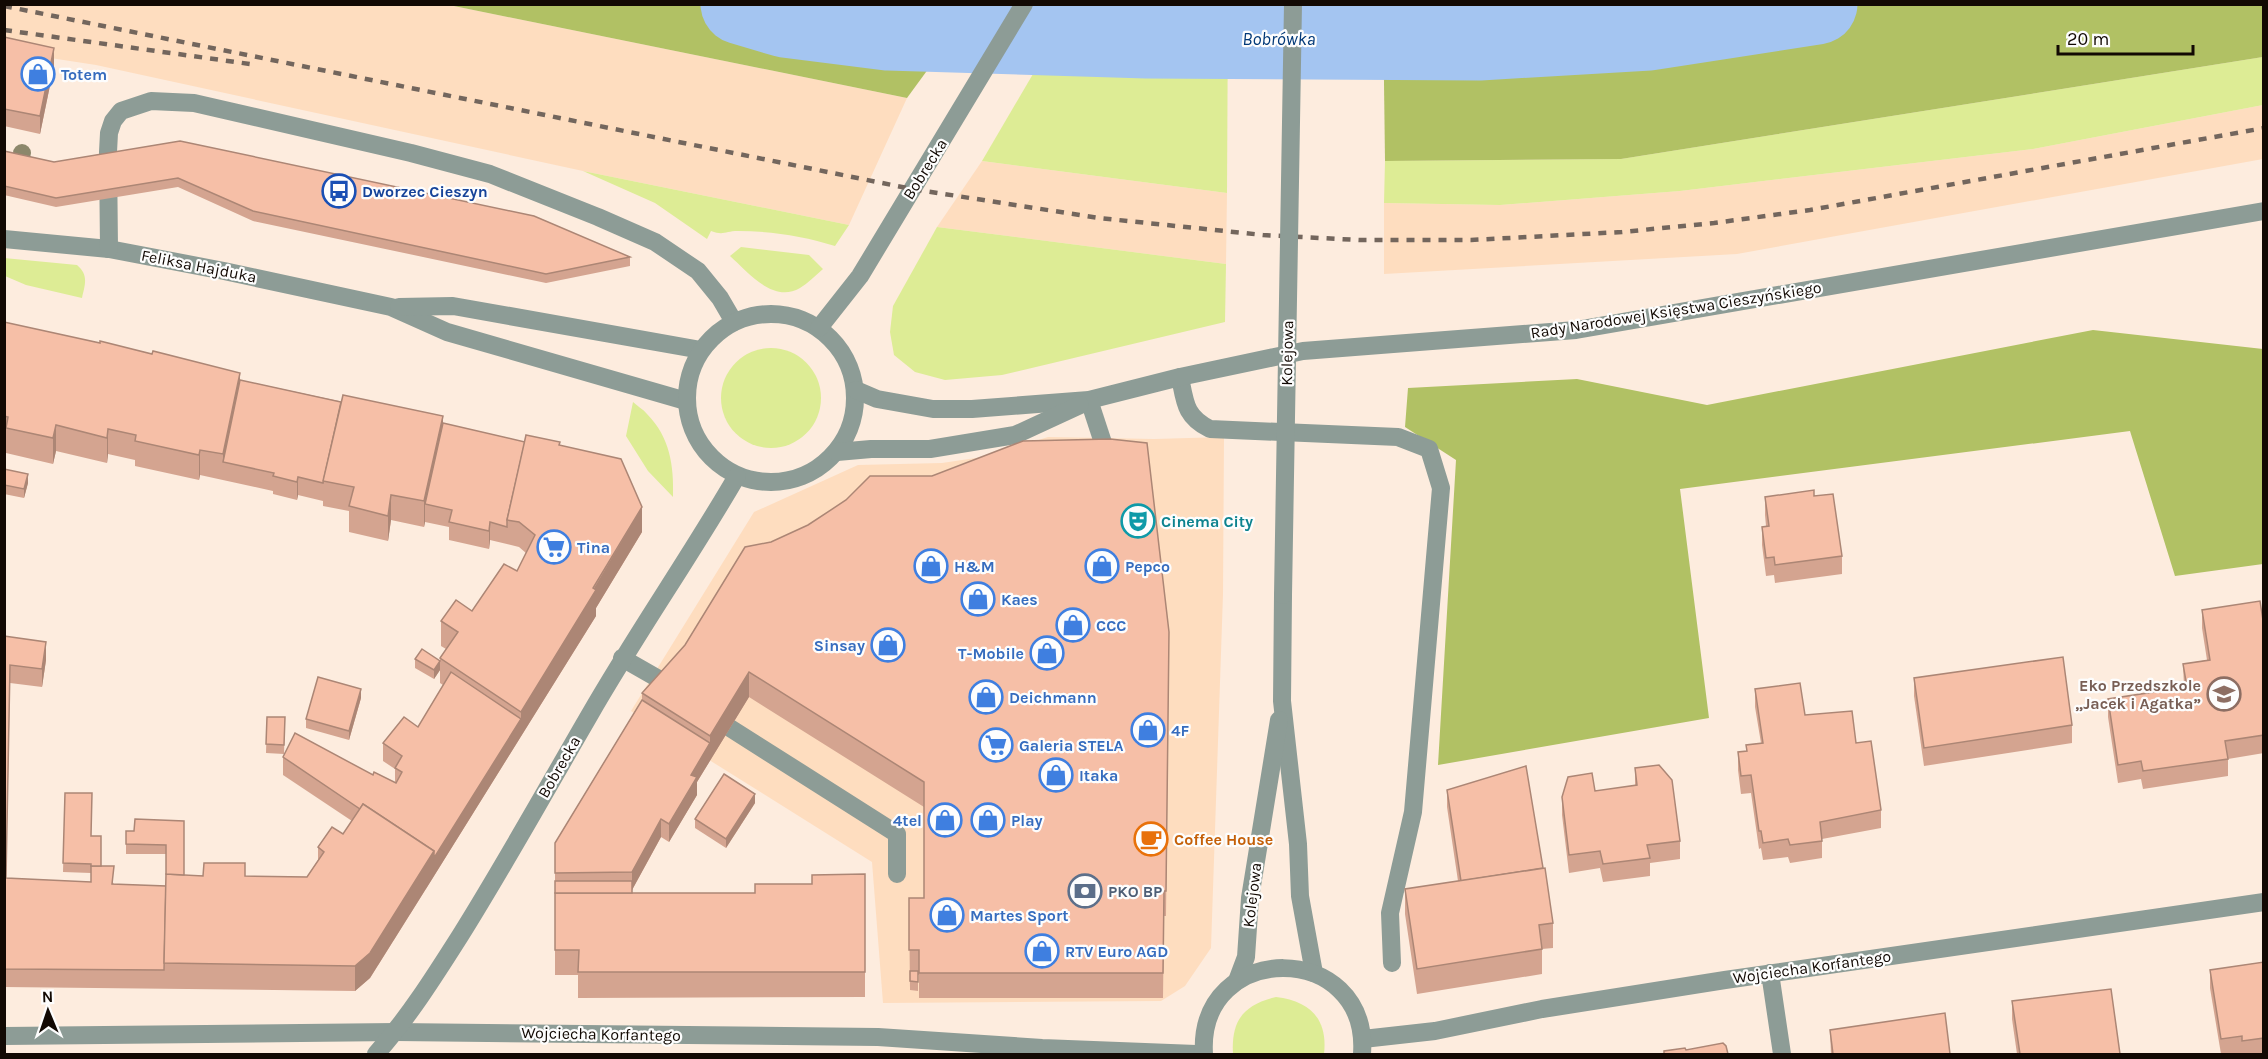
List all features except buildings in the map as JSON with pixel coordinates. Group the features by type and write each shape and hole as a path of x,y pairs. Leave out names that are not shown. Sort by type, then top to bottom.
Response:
{"street":[{"name":"Bobrecka","path":"819,328 860,276 1024,4"},
{"name":"Kolejowa","path":"1293,4 1282,701 1298,844 1300,896 1314,973"},
{"path":"109,249 108,152 109,133 113,121 121,111 151,101 194,103 411,153 490,174 598,217 655,242 698,272 720,298 734,322"},
{"name":"Rady Narodowej Księstwa Cieszyńskiego","path":"856,390 877,399 933,409 972,409 1089,400 1180,377 1303,351 1576,330 2264,211"},
{"name":"Feliksa Hajduka","path":"4,239 109,249 391,307 447,332 686,401"},
{"name":"Feliksa Hajduka","path":"391,307 453,306 701,350"},
{"path":"777,314 799,318 819,328 837,345 850,366 856,390 855,412 848,434 837,452 820,468 799,478 776,483 753,481 736,476 713,460 699,443 690,422 686,401 690,374 701,350 716,334 734,322 755,315 777,314"},
{"path":"1180,377 1186,404 1196,422 1210,429 1398,437 1429,449 1441,488 1413,812 1390,913 1392,963"},
{"path":"1089,400 1110,464"},
{"name":"Rady Narodowej Księstwa Cieszyńskiego","path":"837,452 871,448 930,449 1015,435 1089,400"},
{"name":"Bobrecka","path":"376,1054 396,1032 420,999 492,885 622,658 704,533 736,476"},
{"path":"622,658 671,686"},
{"name":"Kolejowa","path":"1237,981 1246,957 1250,898 1282,701"},
{"path":"730,729 897,834 897,874"},
{"name":"Wojciecha Korfantego","path":"1362,1047 1542,1009 1770,973 2264,902"},
{"path":"1204,1054 1203,1039 1209,1017 1220,997 1237,981 1262,970 1288,967 1314,973 1333,984 1348,1000 1358,1018 1362,1047"},
{"path":"1770,973 1782,1054"},
{"name":"Wojciecha Korfantego","path":"4,1036 396,1032 878,1037 1042,1048 1196,1054"}],"shaded area":[{"path":"4,5 449,5 907,98 849,225 583,171 96,65 5,51"},
{"path":"2263,105 2263,159 1737,254 1384,274 1384,203 1500,205 1680,191 2033,149"},
{"path":"982,161 1227,193 1226,264 937,227"},
{"name":"Galeria STELA","path":"1048,437 1154,439 1224,437 1223,594 1211,948 1185,986 1161,1001 883,1003 872,862 631,711 754,512 858,465 942,463 989,456"}],"green space":[{"path":"975,4 907,98 449,5"},
{"path":"1074,4 1228,5 1227,193 982,161"},
{"path":"1383,5 2263,5 2263,57 1621,159 1385,161"},
{"path":"2263,57 2263,105 2033,149 1680,191 1500,205 1384,203 1385,161 1621,159"},
{"path":"583,171 849,225 835,246 799,237 750,231 722,233 711,231 707,239 655,203"},
{"path":"937,227 1226,264 1225,322 1002,375 945,380 915,372 894,355 890,332 893,306"},
{"path":"741,247 809,255 823,269 800,288 790,292 780,292 762,284 730,256"},
{"path":"4,258 77,265 85,276 82,298 26,285 5,276"},
{"path":"2093,330 2263,349 2263,564 2175,576 2130,431 1680,489 1709,718 1438,765 1456,460 1405,427 1408,388 1577,379 1707,405"},
{"path":"771,348 790,352 806,363 817,379 821,398 817,417 806,433 790,444 771,448 752,444 736,433 725,417 721,398 725,379 736,363 752,352"},
{"path":"633,402 655,423 666,442 673,474 673,497 648,471 626,436"},
{"path":"1276,997 1298,1003 1314,1014 1323,1031 1324,1054 1233,1054 1234,1032 1241,1016 1255,1005"}],"waterway":[{"name":"Bobrówka","path":"741,4 785,17 888,30 1147,38 1479,40 1649,30 1817,4"}],"railway":[{"path":"4,6 912,189 1099,218 1263,235 1359,240 1471,240 1622,232 1714,223 1810,210 2264,128"},
{"path":"4,30 250,64"}],"place":[{"name":"Totem","path":"38,74"},
{"name":"Dworzec Cieszyn","path":"339,191"},
{"name":"Cinema City","path":"1138,521"},
{"name":"Tina","path":"554,547"},
{"name":"H&M","path":"931,566"},
{"name":"Pepco","path":"1102,566"},
{"name":"Kaes","path":"978,599"},
{"name":"CCC","path":"1073,625"},
{"name":"Sinsay","path":"888,645"},
{"name":"T-Mobile","path":"1047,653"},
{"name":"Eko Przedszkole „Jacek i Agatka”","path":"2224,694"},
{"name":"Deichmann","path":"986,697"},
{"name":"4F","path":"1148,730"},
{"name":"Galeria STELA","path":"996,745"},
{"name":"Itaka","path":"1056,775"},
{"name":"4tel","path":"945,820"},
{"name":"Play","path":"988,820"},
{"name":"Coffee House","path":"1151,839"},
{"name":"PKO BP","path":"1085,891"},
{"name":"Martes Sport","path":"947,915"},
{"name":"RTV Euro AGD","path":"1042,951"}]}
